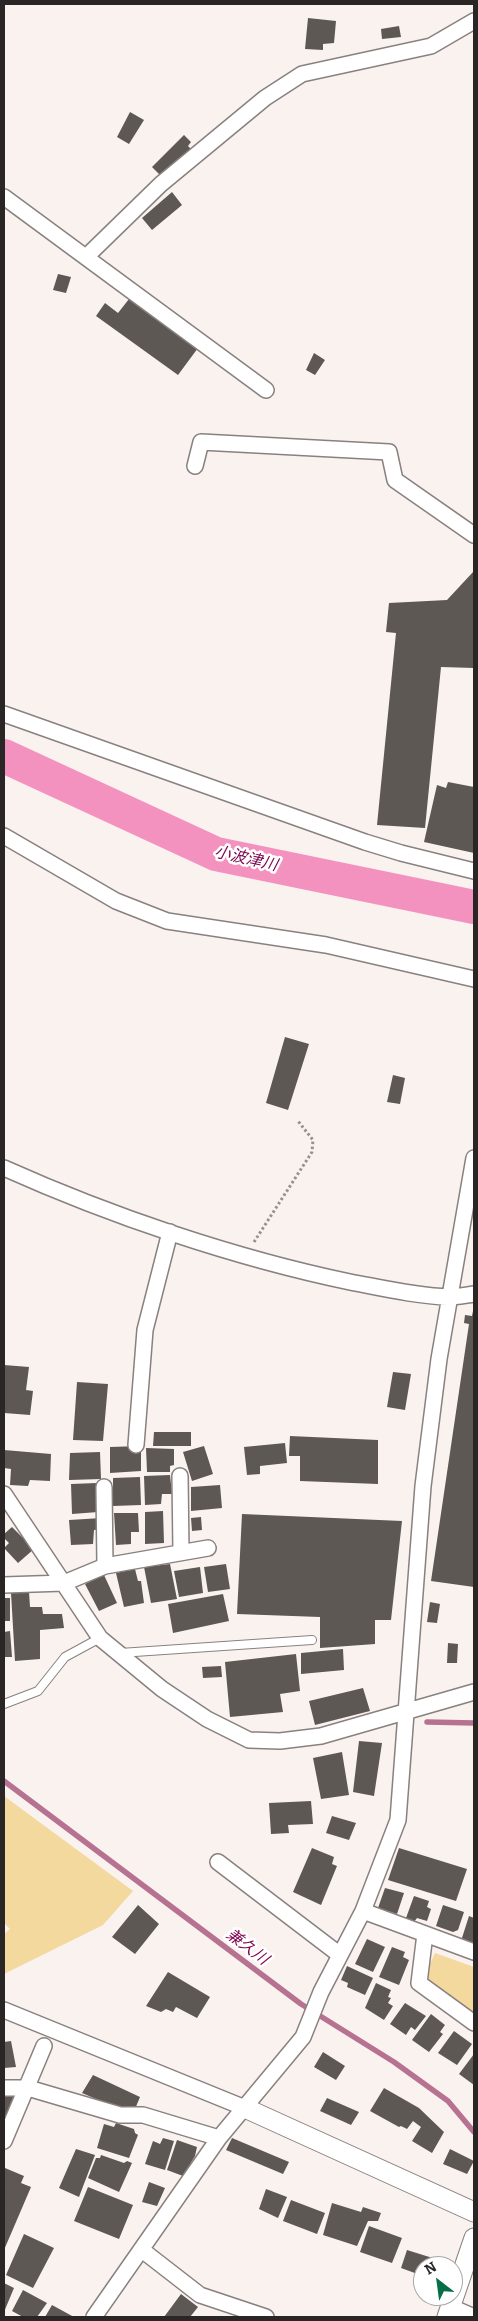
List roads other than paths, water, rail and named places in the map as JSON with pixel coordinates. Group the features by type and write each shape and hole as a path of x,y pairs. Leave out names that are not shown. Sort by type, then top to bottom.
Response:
{"street":[{"path":"86,257 161,184 264,98 302,74 431,46 474,21"},
{"path":"4,197 266,390"},
{"path":"195,466 201,442 389,452 395,480 474,535"},
{"path":"4,714 365,842 401,854 474,871"},
{"path":"4,836 116,901 167,920 326,945 474,979"},
{"path":"94,2317 219,2138 246,2108 303,2037 321,1992 363,1911 398,1820 404,1714 422,1486 449,1297 474,1158"},
{"path":"4,1168 36,1182 170,1232 246,1255 262,1262 372,1286 449,1297 474,1294"},
{"path":"136,1445 145,1330 170,1232"},
{"path":"180,1476 181,1552"},
{"path":"104,1487 105,1566"},
{"path":"4,1494 100,1638 162,1689 207,1719 250,1740 280,1741 321,1736 404,1714 461,1694 474,1692"},
{"path":"4,1585 64,1583 105,1566 208,1548"},
{"path":"218,1862 340,1955"},
{"path":"363,1911 474,1952"},
{"path":"425,1934 419,1983 474,2023"},
{"path":"4,2010 246,2108 474,2212"},
{"path":"4,2141 28,2088 44,2046"},
{"path":"4,2088 28,2088 120,2115 143,2115 219,2138"},
{"path":"474,2238 449,2312 474,2317"},
{"path":"142,2250 200,2295 266,2317"}],"lane":[{"path":"4,1704 38,1691 66,1657 100,1638"},
{"path":"118,1653 312,1640"}],"waterway":[{"name":"小波津川","path":"4,756 216,854 474,907"},
{"path":"427,1722 474,1723"},
{"name":"兼久川","path":"4,1781 301,2004 394,2062 448,2101 474,2132"}]}
